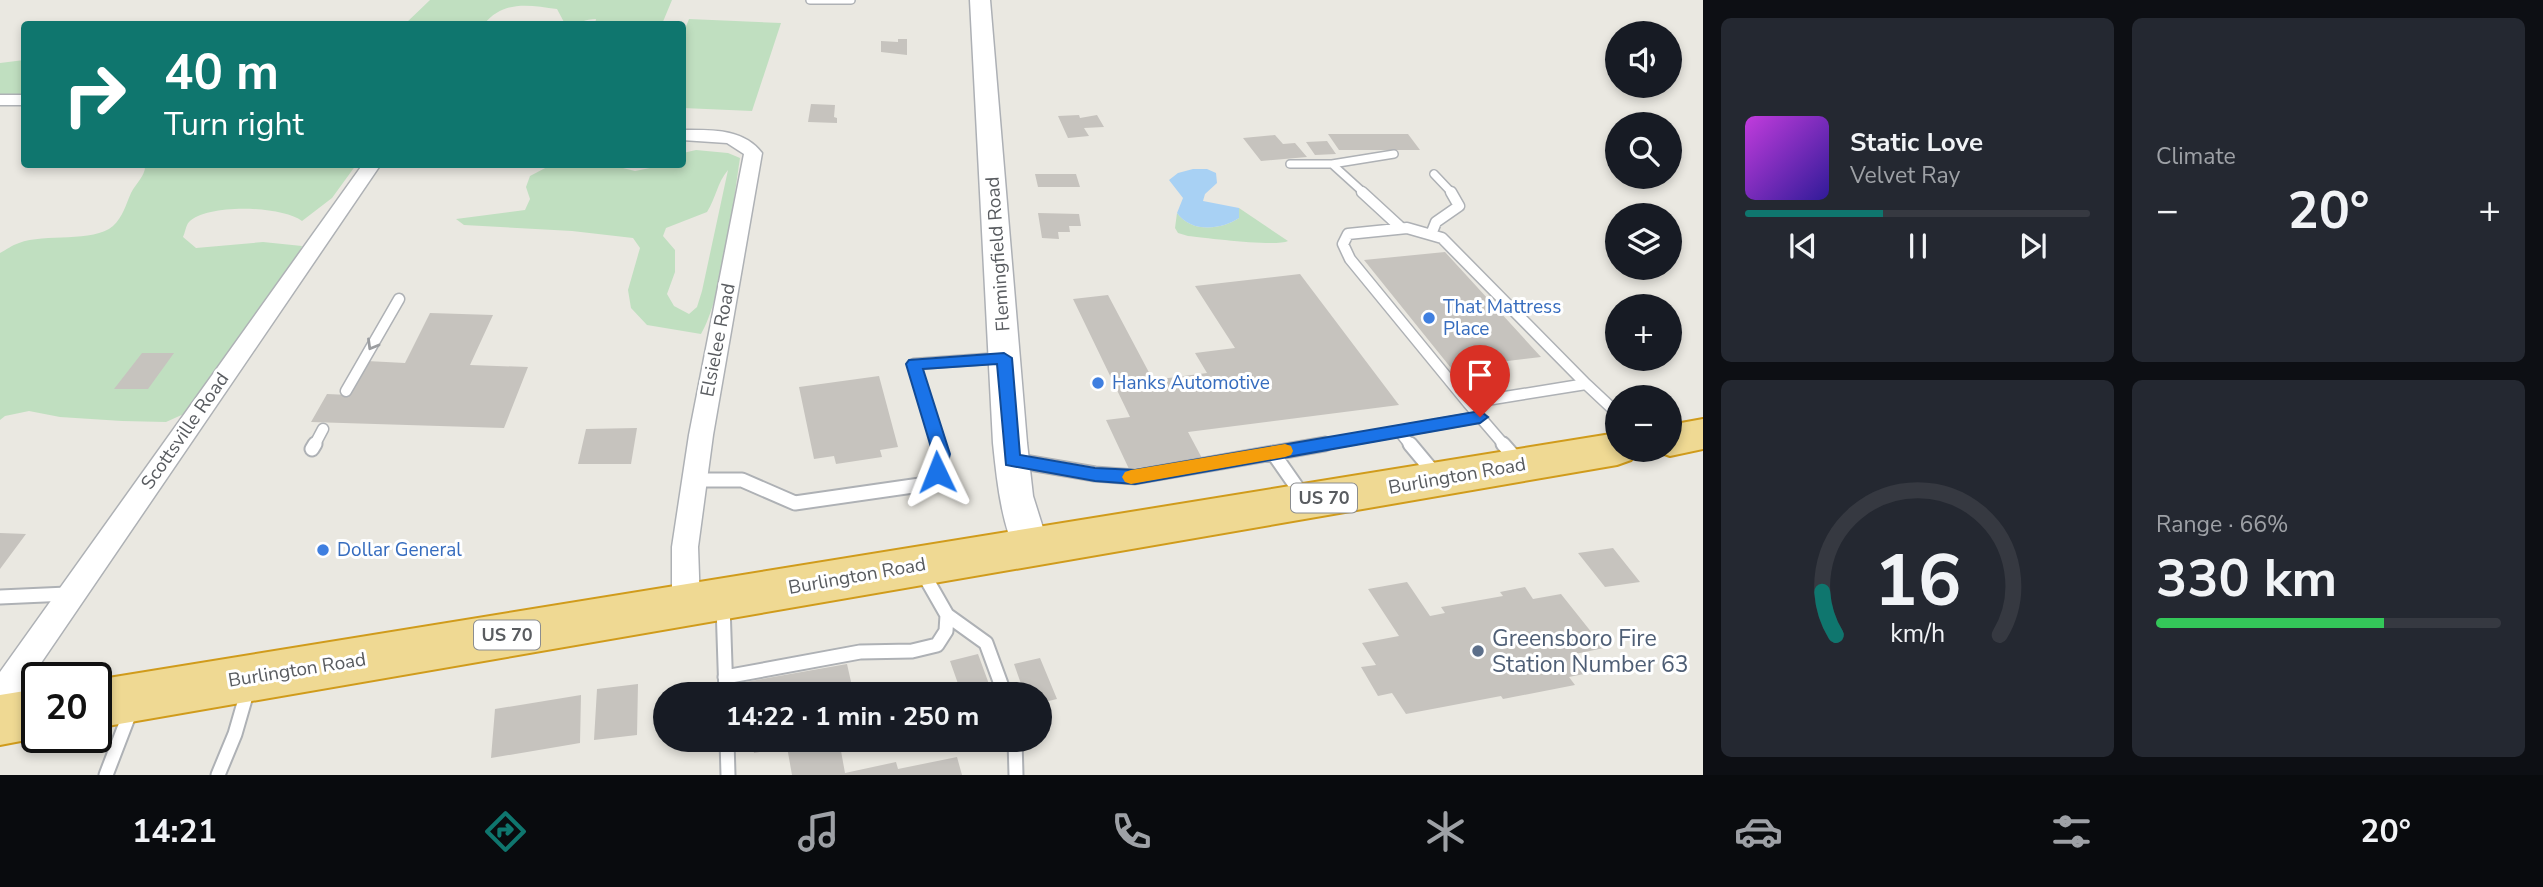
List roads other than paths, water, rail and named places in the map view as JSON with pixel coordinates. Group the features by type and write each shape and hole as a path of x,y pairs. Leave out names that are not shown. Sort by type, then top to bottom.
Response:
{"highway":[{"path":"1682,438 1703,434"},
{"name":"Burlington Road","path":"116,701 1605,451"},
{"path":"0,720 21,717"}],"street":[{"name":"Flemingfield Road","path":"981,0 1012,460 1016,496 1031,547"},
{"path":"0,100 21,100"},
{"name":"Elsielee Road","path":"686,135 733,138 745,143 753,152 694,480 685,547 704,602"},
{"name":"Scottsville Road","path":"0,697 369,168"}],"lane":[{"path":"810,0 850,0"},
{"path":"1290,164 1332,164 1394,154"},
{"path":"1332,164 1399,226"},
{"path":"1432,232 1436,222 1458,206 1453,194 1434,174"},
{"path":"1521,465 1350,259 1343,244 1348,234 1399,226 1432,232 1454,248 1605,402"},
{"path":"346,391 399,299"},
{"path":"694,480 742,480 795,503 920,485 937,472 941,454 914,364 1004,358"},
{"path":"1468,403 1586,384"},
{"path":"1012,460 1095,474 1135,477 1480,417"},
{"path":"312,449 323,429"},
{"path":"1399,431 1439,479"},
{"path":"1273,453 1307,501"},
{"path":"919,566 947,615 986,643 1000,682"},
{"path":"0,597 70,594"},
{"path":"704,602 725,682"},
{"path":"725,677 860,652 912,651 937,645 946,631 947,615"},
{"path":"218,775 235,734 252,678"},
{"path":"106,775 116,701"},
{"path":"727,752 728,775"},
{"path":"1015,752 1016,775"}],"water":[{"path":"1207,169 1216,173 1217,183 1205,194 1203,201 1239,208 1239,218 1224,225 1206,228 1190,224 1177,213 1183,198 1169,180 1178,173"}],"place":[{"name":"That Mattress Place","path":"1429,318"},
{"name":"Hanks Automotive","path":"1098,383"},
{"name":"Dollar General","path":"323,550"},
{"name":"Greensboro Fire Station Number 63","path":"1478,651"}]}
